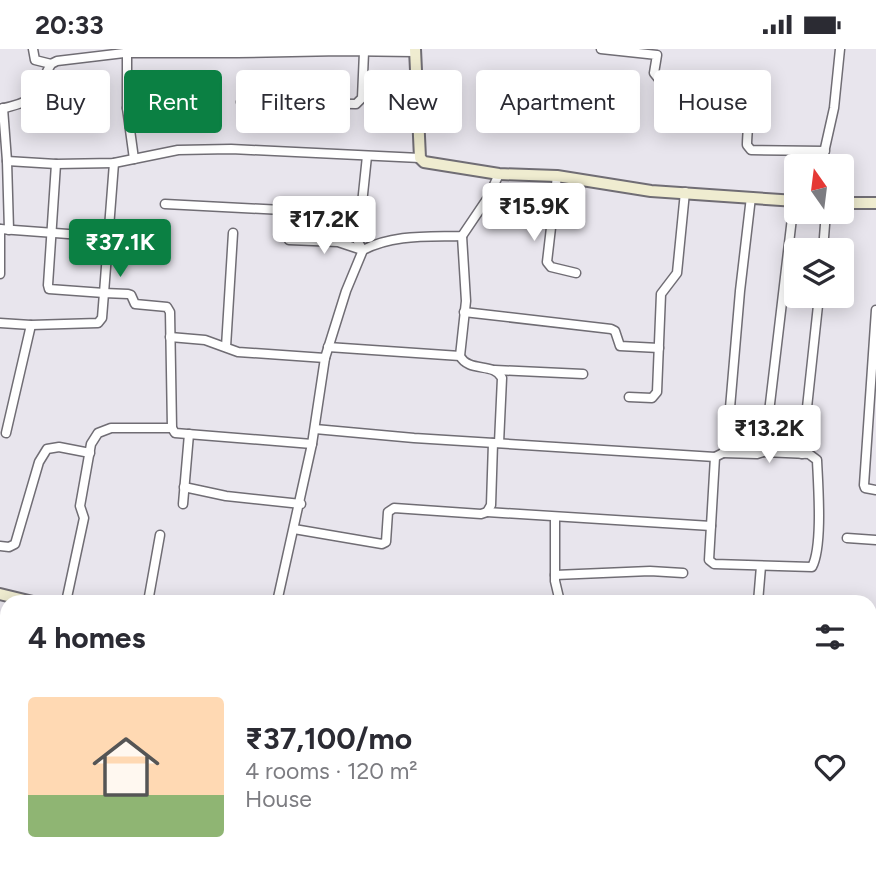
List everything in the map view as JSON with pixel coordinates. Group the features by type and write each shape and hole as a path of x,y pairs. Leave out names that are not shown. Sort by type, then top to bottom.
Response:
{"street":[{"path":"33,49 35,60 51,64"},
{"path":"601,49 658,52 654,73 658,78 742,89 747,96 748,148 825,151"},
{"path":"824,154 834,108 840,49"},
{"path":"127,51 127,70"},
{"path":"0,274 7,160 1,108 26,103 35,97 51,64 57,61 127,51 414,51 420,158"},
{"path":"350,104 356,104 362,98 364,52"},
{"path":"130,133 134,159"},
{"path":"7,160 56,164 114,163 178,150 231,149 420,158 424,162 499,174 557,176 651,191 784,200"},
{"path":"363,250 358,242 366,156"},
{"path":"0,323 31,325 101,322 114,163"},
{"path":"56,164 49,289 128,294 135,304 167,307 170,312 172,428 175,433 312,445"},
{"path":"499,174 489,196 462,236 466,288 460,356 469,365 495,370 583,374"},
{"path":"557,176 547,262 551,267 576,273"},
{"path":"629,397 648,398 655,395 661,294 677,273 685,193"},
{"path":"315,429 496,443 719,455 763,452 809,454 817,460 819,498 815,562 812,567 714,564 709,561 719,455 727,443 751,197"},
{"path":"854,203 876,203"},
{"path":"165,204 360,215"},
{"path":"763,452 792,224"},
{"path":"3,229 109,237"},
{"path":"226,347 233,233"},
{"path":"289,240 338,242 363,250 405,237 462,236"},
{"path":"278,595 301,504 325,358 346,291 363,250"},
{"path":"802,454 817,308"},
{"path":"876,310 864,485 865,488 876,489"},
{"path":"464,312 611,329 615,331 620,346 659,348"},
{"path":"6,433 31,325"},
{"path":"170,337 205,340 238,352 325,358"},
{"path":"328,347 460,356"},
{"path":"487,512 491,505 502,378 495,370"},
{"path":"67,595 84,517 80,506 93,438 102,430 172,428"},
{"path":"183,504 190,434"},
{"path":"0,546 9,547 15,544 39,462 47,449 59,447 89,453"},
{"path":"184,487 226,496 301,504"},
{"path":"294,529 382,544 388,537 388,513 394,508 711,526"},
{"path":"555,517 555,575 558,595"},
{"path":"149,595 160,535"},
{"path":"847,538 876,540"},
{"path":"759,595 761,566"},
{"path":"555,575 650,571 683,573"}]}
